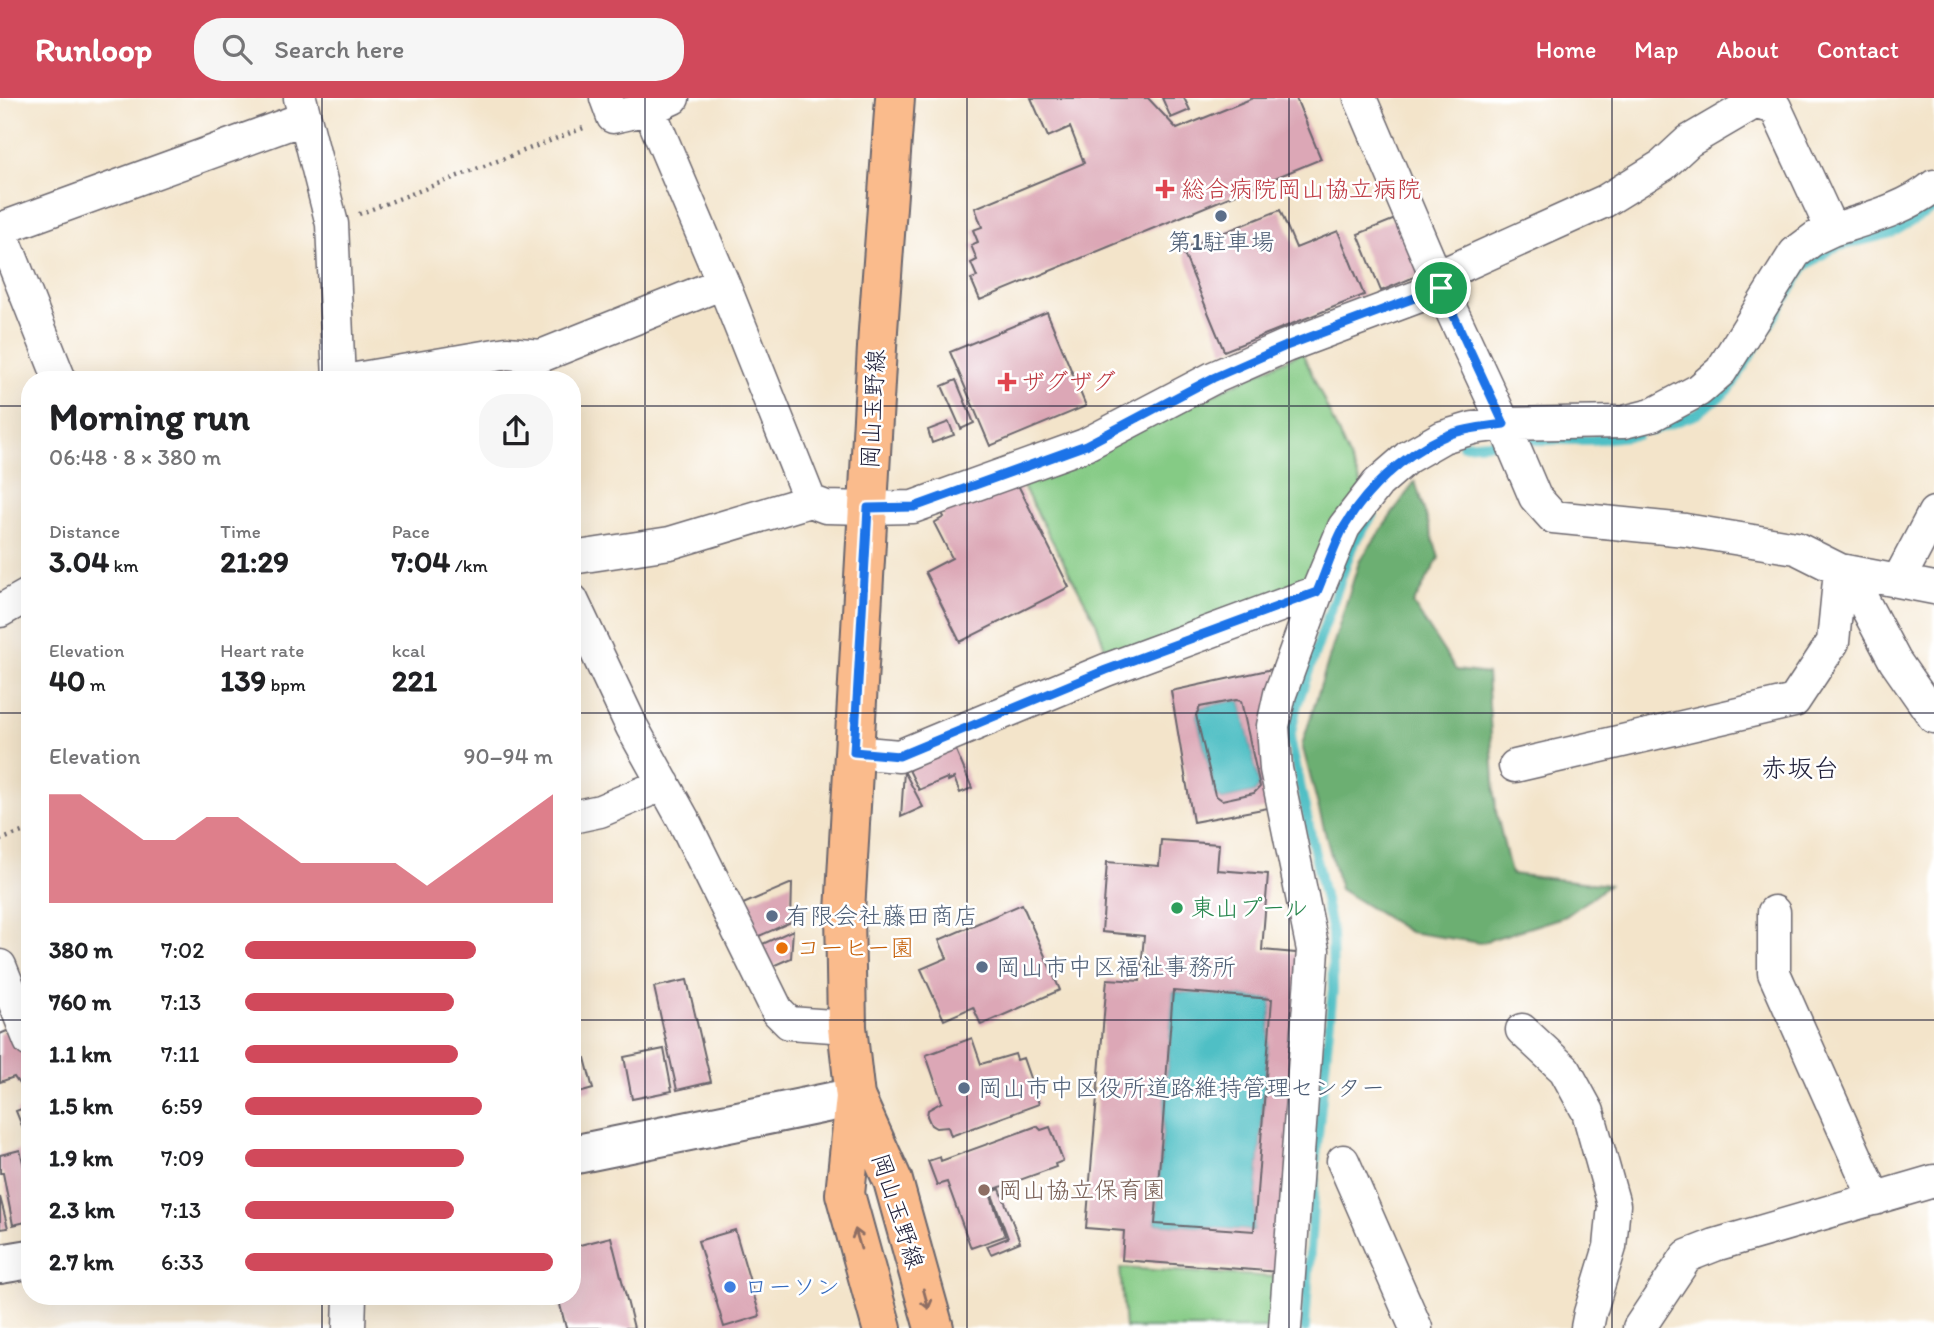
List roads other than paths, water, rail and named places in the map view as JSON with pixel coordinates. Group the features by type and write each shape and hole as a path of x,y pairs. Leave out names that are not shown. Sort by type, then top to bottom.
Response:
{"main road":[{"name":"岡山玉野線","path":"882,1328 845,1195 855,1097 847,1027 845,912 878,330 895,98"},
{"name":"岡山玉野線","path":"855,1097 894,1181 934,1328"}],"street":[{"path":"1360,98 1535,497 1553,517 1685,530 1796,548 1840,570 1934,588"},
{"path":"581,557 670,543 810,501 826,506 914,507 1086,445 1213,378 1439,282 1605,201 1664,165 1689,141 1752,101 1775,107 1832,230"},
{"path":"609,107 661,104 723,283 810,501"},
{"path":"56,371 0,229 302,108 332,224 339,371"},
{"path":"1285,1328 1313,950 1276,769 1273,726 1280,695 1344,527 1378,483 1408,457 1443,437 1473,428 1509,436 1624,422 1652,415 1699,390 1721,371 1795,253 1815,238 1879,214 1926,193 1934,186"},
{"path":"402,371 506,353 541,356 723,283"},
{"path":"1898,581 1934,513"},
{"path":"1840,570 1860,593 1895,660 1934,717"},
{"path":"1516,766 1794,701 1833,642 1840,570"},
{"path":"854,752 899,756 1106,670 1317,592"},
{"path":"0,611 21,599"},
{"path":"581,619 632,727 664,784 778,1012 789,1023 847,1027"},
{"path":"581,815 600,810 664,784"},
{"path":"1774,912 1774,973 1875,1199"},
{"path":"0,966 21,1004"},
{"path":"1522,1030 1564,1070 1588,1112 1614,1205 1610,1247 1587,1328"},
{"path":"581,1152 855,1097"},
{"path":"1343,1161 1416,1328"},
{"path":"1639,1328 1688,1256 1715,1245 1934,1181"},
{"path":"0,1264 21,1260"},
{"path":"349,1328 350,1305"}],"water":[{"path":"1241,701 1260,787 1254,793 1222,800 1215,795 1196,715 1200,707"},
{"path":"1173,991 1272,999 1254,1231 1155,1224"}],"waterway":[{"path":"1651,431 1697,414 1730,389 1805,266 1832,248 1892,233 1934,208"},
{"path":"1463,445 1530,440 1591,440 1637,435"},
{"path":"1305,1328 1317,1145 1333,990 1332,933 1290,738 1297,705 1352,547 1373,514"}],"place":[{"name":"総合病院岡山協立病院","path":"1165,189"},
{"name":"第1駐車場","path":"1221,216"},
{"name":"ザグザグ","path":"1007,382"},
{"name":"東山プール","path":"1177,908"},
{"name":"有限会社藤田商店","path":"772,916"},
{"name":"コーヒー園","path":"782,948"},
{"name":"岡山市中区福祉事務所","path":"982,967"},
{"name":"岡山市中区役所道路維持管理センター","path":"964,1088"},
{"name":"岡山協立保育園","path":"984,1190"},
{"name":"ローソン","path":"730,1287"}],"district":[{"name":"赤坂台","path":"1800,768"}]}
